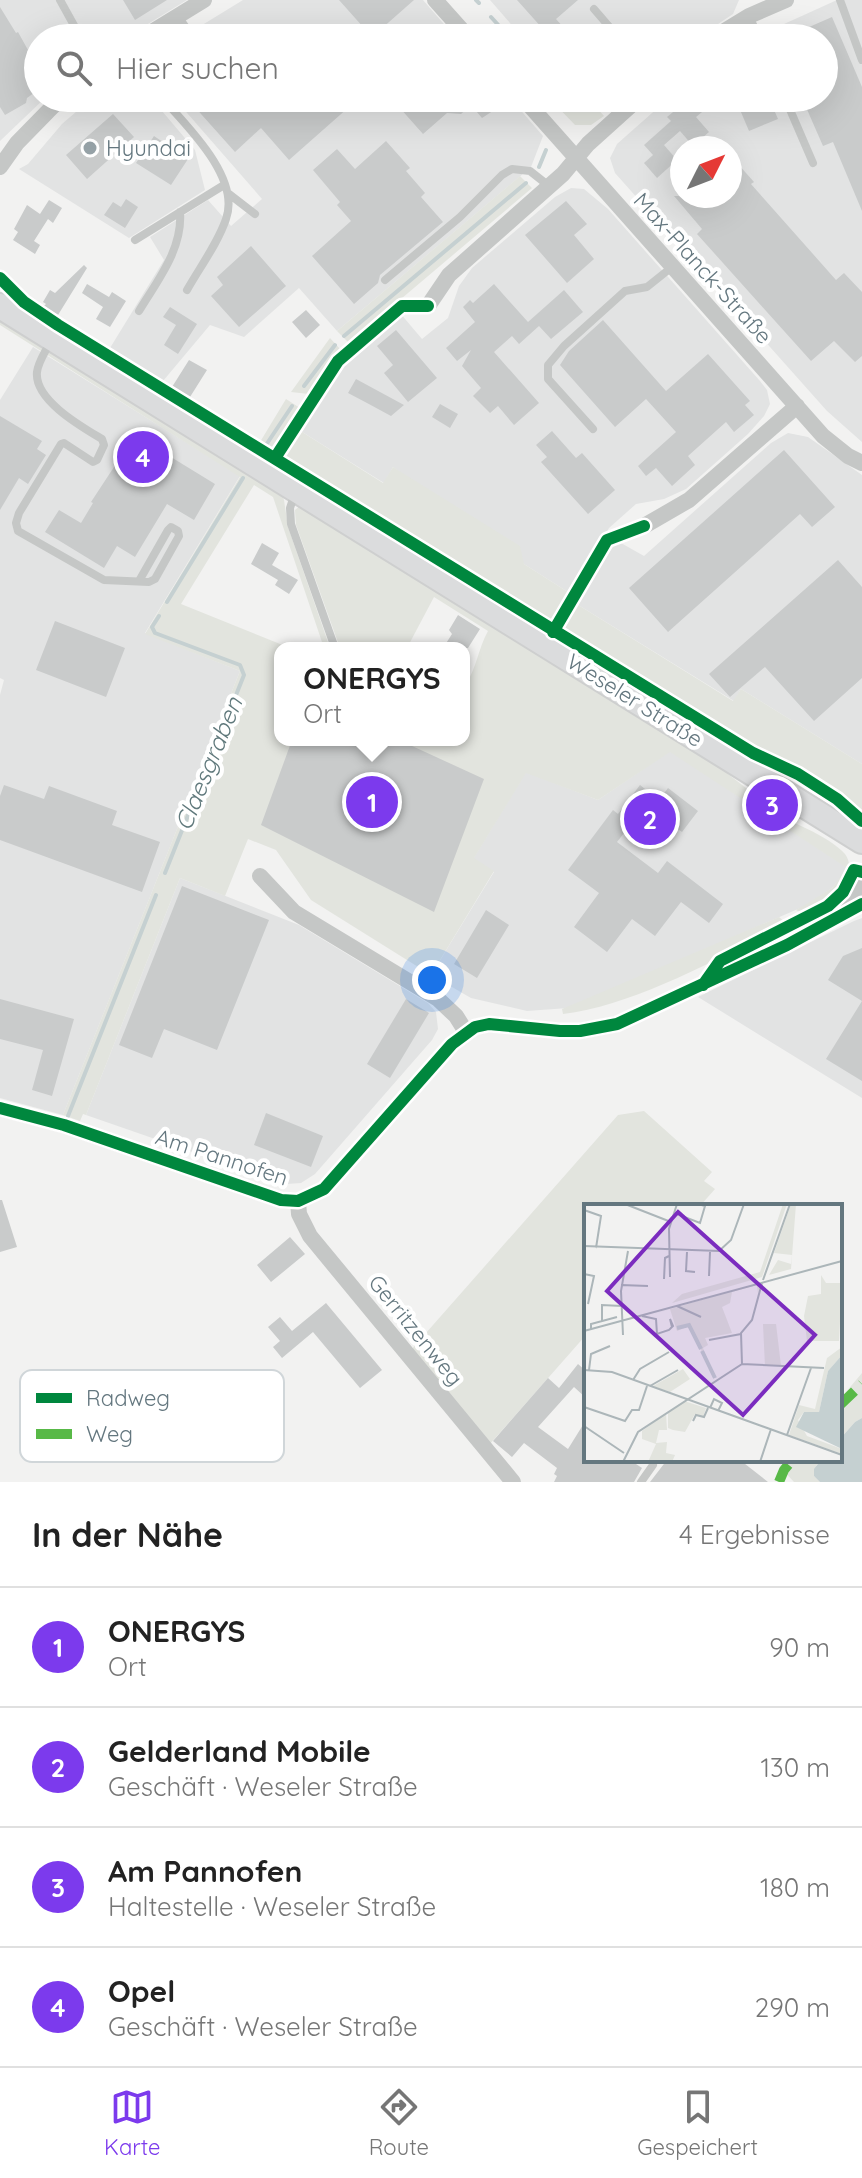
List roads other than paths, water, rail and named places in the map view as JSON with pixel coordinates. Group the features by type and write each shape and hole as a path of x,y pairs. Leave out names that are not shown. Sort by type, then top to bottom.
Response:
{"main road":[{"name":"Weseler Straße","path":"0,306 861,844"}],"street":[{"path":"165,24 204,0"},
{"path":"435,0 456,24"},
{"path":"734,24 757,8 786,0"},
{"path":"0,167 17,143 47,112"},
{"name":"Max-Planck-Straße","path":"536,112 823,436 862,463"},
{"path":"428,306 449,275 549,186 623,112"},
{"path":"0,295 24,320"},
{"path":"644,526 689,500 797,406"},
{"path":"260,876 294,912 438,999 456,1016 466,1032 489,1024 570,1031 617,1024 713,980 862,904"},
{"path":"843,914 862,884"},
{"name":"Am Pannofen","path":"0,1108 64,1125 263,1195 298,1201 324,1189 466,1032"},
{"name":"Gerritzenweg","path":"298,1201 305,1230 513,1482"}],"lane":[{"path":"60,0 73,24"},
{"path":"840,0 861,55"},
{"path":"594,9 607,24"},
{"path":"178,16 183,24"},
{"path":"174,112 200,141 227,189 255,214"},
{"path":"791,112 813,163"},
{"path":"385,280 512,169 530,171 549,186"},
{"path":"135,240 180,212 227,189"},
{"path":"187,290 226,220 227,189"},
{"path":"139,311 172,255 180,227 180,212"},
{"path":"593,429 548,379 548,365 564,346 625,291 647,287 672,267"},
{"path":"52,338 37,369 40,387 64,415 102,439 104,445 93,462 61,444 19,513 16,523 18,531 104,580 139,581 155,579 179,536 178,531 171,527 168,530 139,581"},
{"path":"297,489 290,508 291,524 333,642"},
{"path":"641,1482 653,1465"}],"waterway":[{"name":"Claesgraben","path":"476,0 479,3"},
{"name":"Claesgraben","path":"491,17 497,24"},
{"name":"Claesgraben","path":"539,167 546,150"},
{"name":"Claesgraben","path":"344,336 526,183"},
{"name":"Claesgraben","path":"304,386 335,345"},
{"name":"Claesgraben","path":"266,445 292,406"},
{"name":"Claesgraben","path":"167,602 243,478"},
{"name":"Claesgraben","path":"159,616 152,627 155,633 240,665 244,675 165,873"},
{"name":"Claesgraben","path":"68,1116 156,895"}],"place":[{"name":"Hyundai","path":"90,148"},
{"name":"Opel","path":"143,457"},
{"name":"ONERGYS","path":"372,802"},
{"name":"Am Pannofen","path":"772,805"},
{"name":"Gelderland Mobile","path":"650,819"}]}
